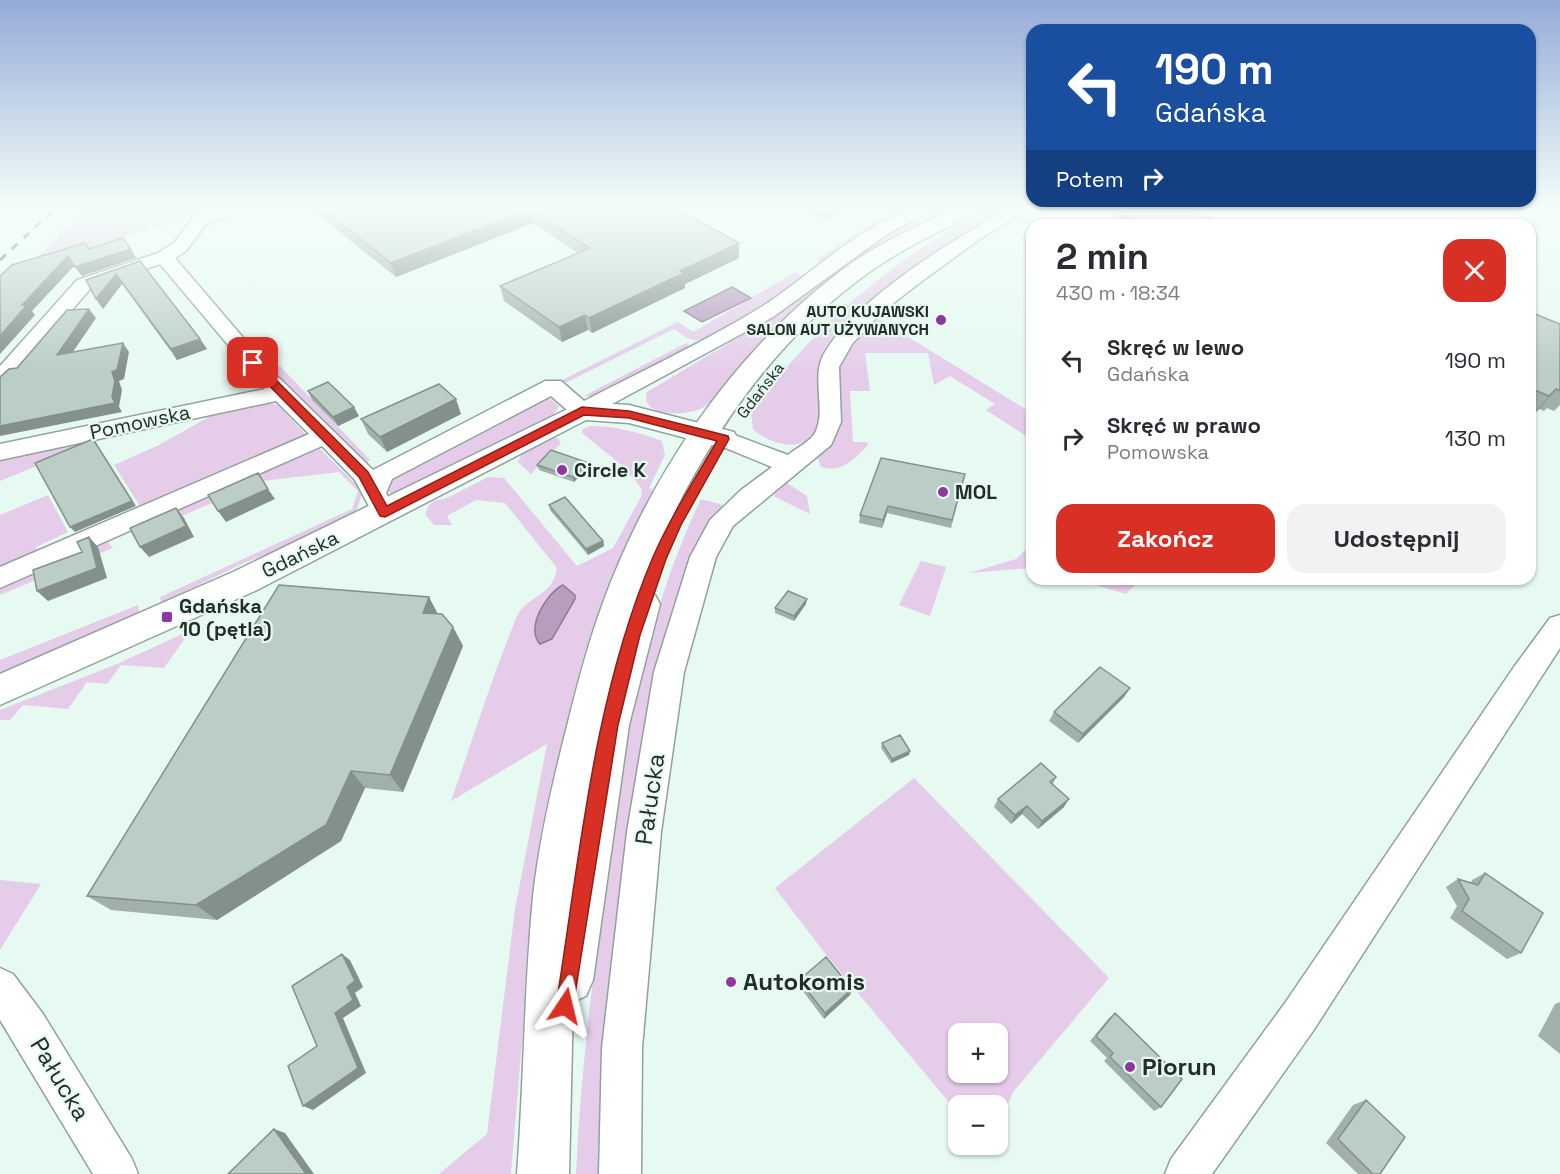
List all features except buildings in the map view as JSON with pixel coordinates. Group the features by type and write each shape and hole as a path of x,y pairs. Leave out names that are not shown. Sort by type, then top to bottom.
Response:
{"main road":[{"name":"Gdańska","path":"543,1174 555,897 572,786 584,730 600,663 632,570 651,528 769,351 844,280 870,262"},
{"path":"582,411 629,414 714,436"},
{"name":"Gdańska","path":"4,688 154,623 379,503 582,411"}],"street":[{"path":"0,379 84,284 150,262"},
{"path":"168,262 281,393 364,475 379,503"},
{"name":"Gdańska","path":"582,411 766,313 837,262"},
{"path":"714,436 790,465 823,440 828,432 828,367 834,353 875,308 937,262"},
{"path":"379,503 382,474 553,386 582,411"},
{"name":"Pomowska","path":"0,452 281,393"},
{"path":"0,578 325,436"},
{"name":"Pałucka","path":"620,1174 622,1048 644,832 669,672 695,576 714,535 723,520 741,503 790,465"},
{"path":"1186,1174 1299,1017 1524,676 1560,626"},
{"name":"Pałucka","path":"0,987 29,1028 117,1174"}],"shaded area":[{"path":"33,262 47,262 27,268"},
{"path":"849,262 856,262 808,297 785,319 743,363 708,405 684,413 665,412 650,406 646,400 647,392 773,317"},
{"path":"902,262 930,262 829,349 821,426 815,435 807,441 789,445 770,440 753,429 751,413 776,380 830,322"},
{"path":"796,272 805,277 733,325 717,333 694,340 674,329 563,384 560,381 678,322 693,332"},
{"path":"732,287 751,298 702,322 684,311"},
{"path":"879,319 1026,409 1026,436 986,410 995,404 950,376 934,385 928,353 865,353 870,391 850,391 853,442 867,442 868,445 848,464 828,469 821,467 817,456 829,443 836,430 837,368 845,349"},
{"path":"686,343 691,346 595,396 584,396"},
{"path":"280,366 370,460 364,464 270,370"},
{"path":"547,396 559,406 552,418 395,496 388,492 386,486 395,474"},
{"path":"267,403 278,405 308,437 143,511 114,465 159,445 212,415"},
{"path":"590,426 626,430 662,441 665,455 649,488 656,491 605,598 586,656 531,932 511,1174 439,1174 487,1134 515,909 547,744 451,801 517,616 526,604 550,585 555,578 557,568 505,503 476,500 447,516 452,525 434,525 425,514 429,505 434,501 447,498 488,477 504,478 577,566 613,548 641,497 642,489 624,467 582,433 583,429"},
{"path":"120,432 0,481 0,458"},
{"path":"550,438 557,438 561,443 531,474 518,462 522,453"},
{"path":"311,448 319,448 363,491 356,512 350,518 316,535 246,562 161,603 160,597 352,509 358,491 339,472 263,481 133,537 129,528"},
{"path":"787,483 807,496 810,514 773,496"},
{"path":"48,495 68,532 36,547 38,555 0,571 0,515"},
{"path":"701,499 727,506 700,546 601,1174 576,1174 583,1072 594,971 625,748 635,697 662,596"},
{"path":"108,542 113,548 0,595 0,587 98,543"},
{"path":"1026,550 1026,568 969,573 1016,559"},
{"path":"921,561 946,567 930,616 899,605"},
{"path":"563,585 575,595 575,599 552,639 540,644 536,637 536,621 550,595"},
{"path":"1096,585 1135,585 1126,594"},
{"path":"138,605 139,612 133,620 0,675 0,660"},
{"path":"191,630 164,668 121,665 107,684 87,682 68,709 23,705 10,720 0,720 0,710 117,664"},
{"path":"914,778 1109,978 1013,1092 1008,1104 1008,1095 948,1095 948,1101 827,956 775,888"},
{"path":"0,880 41,884 0,950"}],"place":[{"name":"AUTO KUJAWSKI SALON AUT UŻYWANYCH","path":"941,320"},
{"name":"Circle K","path":"562,470"},
{"name":"MOL","path":"943,492"},
{"name":"Gdańska 10 (pętla)","path":"167,617"},
{"name":"Autokomis","path":"731,982"},
{"name":"Piorun","path":"1130,1067"}],"route":[{"path":"253,363 364,475 385,513 582,411 629,414 724,439 709,460 674,525 659,559 633,635 610,725 565,1006"}]}
